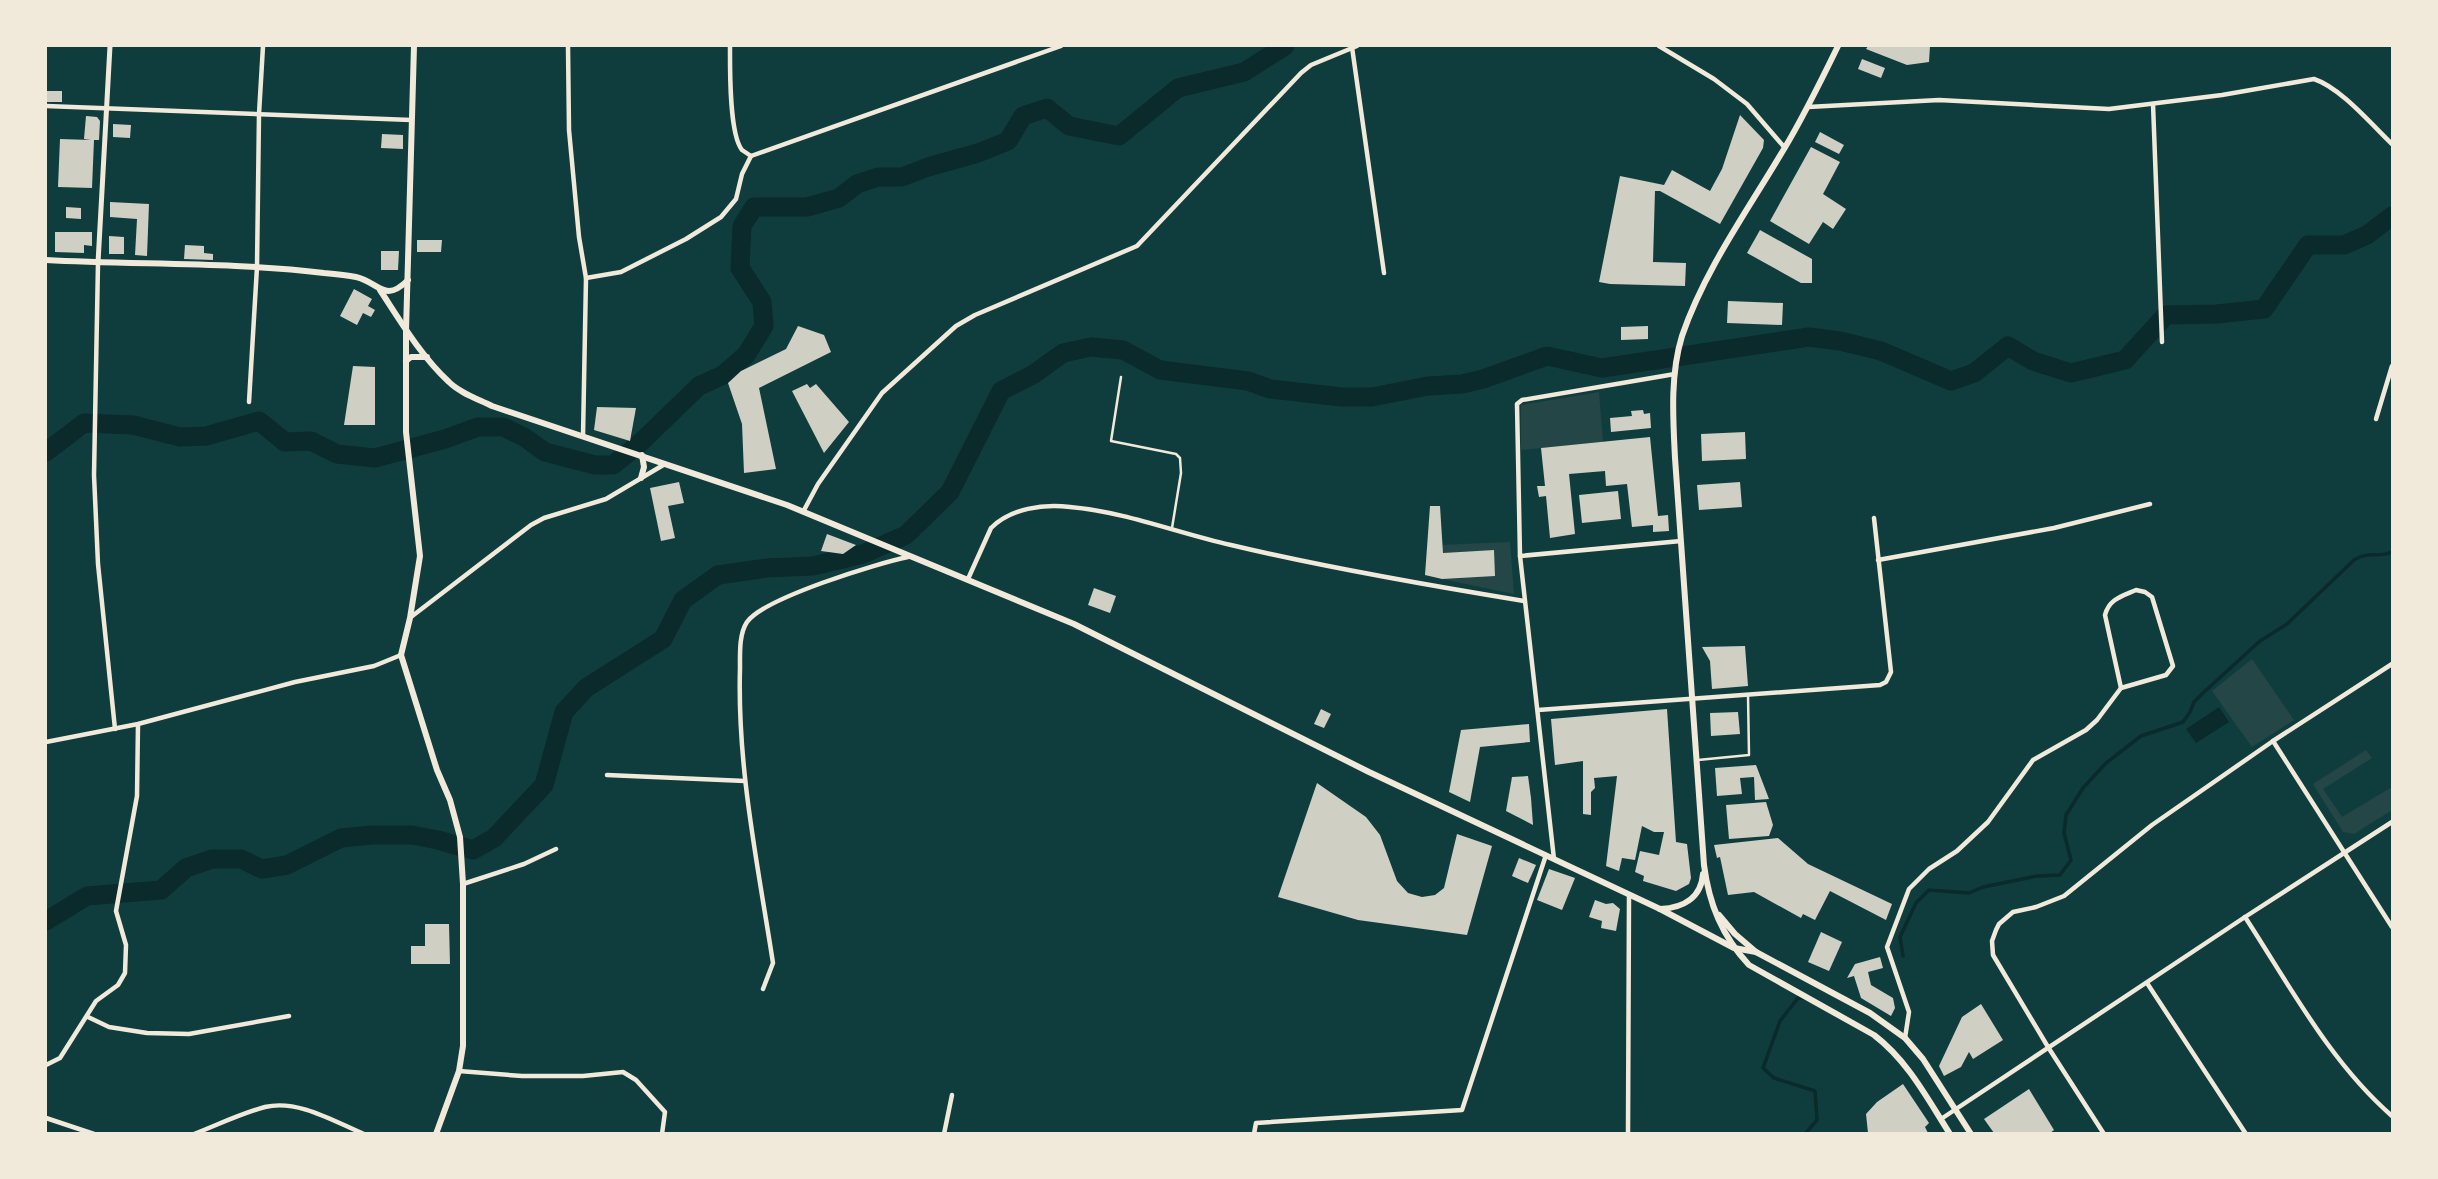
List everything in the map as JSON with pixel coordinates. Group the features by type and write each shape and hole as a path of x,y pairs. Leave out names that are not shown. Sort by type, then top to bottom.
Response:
{"main road":[{"path":"414,46 406,432 420,556 401,655 437,770 450,800 460,837 463,884 464,1016 459,1071 436,1133"},
{"path":"1660,909 1674,909 1687,903 1697,892 1703,879 1704,865 1673,419 1675,374 1682,337 1714,265 1785,148 1838,46"},
{"path":"46,260 257,267 359,278 380,290 406,331 427,357 450,384 469,396 803,512 1074,624 1369,772 1660,909 1734,948 1756,952"},
{"path":"380,290 396,290 408,280"},
{"path":"406,362 411,357 427,357"},
{"path":"640,454 644,467 641,478"},
{"path":"1704,865 1713,909 1734,948 1749,965 1874,1035 1893,1049 1950,1133"},
{"path":"1713,909 1734,934 1756,952 1870,1013 1905,1038 1923,1059 1971,1133"}],"street":[{"path":"110,46 99,262 95,438 98,564 115,729"},
{"path":"249,402 257,267 259,114 263,46"},
{"path":"568,46 569,130 586,278 583,436"},
{"path":"730,46 732,108 738,142 751,156"},
{"path":"586,278 621,272 686,239 721,217 736,199 742,174 751,156 1061,46"},
{"path":"803,512 818,484 882,394 956,326 975,315 1137,246 1301,73 1311,65 1354,46 1384,273"},
{"path":"1658,46 1714,79 1747,104 1785,148"},
{"path":"1808,107 1939,100 2109,109 2314,79 2338,93 2392,144"},
{"path":"2153,104 2162,342"},
{"path":"46,106 411,120"},
{"path":"2376,419 2392,366"},
{"path":"1554,859 1520,556 1517,404 1522,400 1675,374"},
{"path":"410,618 531,525 544,518 606,499 666,464"},
{"path":"1878,560 2054,528 2150,503"},
{"path":"968,579 991,528 1007,516 1044,506 1070,507 1134,518 1229,545 1524,601"},
{"path":"1538,710 1694,700 1880,685 1886,682 1891,672 1874,518"},
{"path":"1520,556 1681,541"},
{"path":"763,989 773,963 745,781 738,711 741,640 747,622 761,609 781,600 882,562 913,556"},
{"path":"1905,1038 1909,1012 1887,947 1888,938 1909,889 1929,869 1957,851 1988,822 2033,760 2085,730 2097,720 2121,688 2166,676 2173,666 2152,597 2136,590 2115,599 2105,615 2121,688"},
{"path":"46,742 138,724 295,682 374,666 401,655"},
{"path":"2104,1133 1993,955 1992,941 1999,924 2012,912 2036,907 2064,896 2152,825 2273,741 2392,664"},
{"path":"46,1065 60,1058 96,1001 118,985 125,973 126,945 116,911 137,796 138,724"},
{"path":"2273,741 2392,927"},
{"path":"607,775 745,781"},
{"path":"1941,1119 2392,822"},
{"path":"463,884 524,864 556,849"},
{"path":"1254,1133 1256,1123 1462,1110 1546,855"},
{"path":"1628,1133 1629,895"},
{"path":"2245,917 2317,1028 2356,1082 2392,1116"},
{"path":"2147,983 2246,1133"},
{"path":"88,1017 109,1027 147,1033 189,1034 289,1016"},
{"path":"459,1071 522,1076 583,1076 623,1072 646,1090 665,1112 662,1133"},
{"path":"944,1133 953,1096"},
{"path":"194,1133 267,1107 286,1106 336,1121 364,1133"},
{"path":"46,1118 94,1133"}],"lane":[{"path":"1121,377 1111,441 1176,454 1180,458 1181,473 1172,528"},
{"path":"1698,760 1749,755 1748,694"}],"shaded area":[{"path":"1599,392 1603,442 1521,450 1521,405"},
{"path":"1510,542 1514,594 1442,579 1494,550 1443,553 1442,545"},
{"path":"2252,659 2294,720 2252,747 2212,691"},
{"path":"2219,707 2229,722 2196,743 2186,729"},
{"path":"2366,750 2372,758 2323,789 2342,817 2392,787 2392,810 2354,834 2343,832 2313,784"}],"building":[{"path":"1868,46 1930,46 1929,62 1907,65 1866,49"},
{"path":"1862,59 1885,68 1881,78 1858,69"},
{"path":"47,91 62,91 62,102 47,102"},
{"path":"1740,115 1764,140 1763,148 1720,224 1660,191 1655,191 1653,262 1686,263 1685,286 1599,282 1620,176 1664,185 1672,170 1710,191 1722,169"},
{"path":"86,116 97,117 100,121 99,140 94,140 92,188 58,187 60,139 91,140 84,139"},
{"path":"113,124 131,125 130,138 113,137"},
{"path":"1820,132 1844,145 1839,154 1815,142"},
{"path":"382,134 403,135 403,149 381,148"},
{"path":"1811,147 1840,162 1823,194 1846,209 1833,229 1823,222 1809,244 1770,221"},
{"path":"110,202 149,204 147,256 135,255 137,219 110,217"},
{"path":"66,207 81,208 81,219 66,218"},
{"path":"1760,230 1812,259 1812,283 1801,283 1747,253"},
{"path":"55,232 92,232 92,246 84,245 84,253 55,252"},
{"path":"109,236 124,237 124,254 109,254"},
{"path":"417,240 442,240 441,252 417,252"},
{"path":"185,245 204,246 204,253 213,254 213,260 184,259"},
{"path":"381,251 399,251 398,270 381,270"},
{"path":"354,289 372,299 368,306 375,310 371,317 363,313 357,325 340,316"},
{"path":"1728,301 1783,303 1782,325 1727,323"},
{"path":"798,326 824,335 831,352 759,388 776,469 744,473 742,424 728,383 741,371 786,349"},
{"path":"1648,326 1648,339 1621,340 1621,327"},
{"path":"353,366 375,367 375,425 344,425"},
{"path":"807,384 810,388 816,384 849,422 824,453 792,391"},
{"path":"597,407 636,408 630,441 594,430"},
{"path":"1643,410 1644,414 1650,413 1651,428 1611,432 1610,418 1632,416 1631,411"},
{"path":"1745,432 1746,459 1702,461 1701,434"},
{"path":"1650,437 1658,516 1668,515 1669,531 1653,532 1653,525 1632,527 1627,484 1606,486 1605,471 1569,474 1575,534 1550,538 1546,496 1539,497 1537,486 1545,486 1541,448"},
{"path":"679,482 684,503 668,506 675,538 661,541 650,488"},
{"path":"1740,482 1742,507 1699,510 1697,485"},
{"path":"1618,491 1621,519 1582,523 1579,495"},
{"path":"1430,506 1440,506 1443,553 1494,550 1495,576 1442,579 1425,575"},
{"path":"827,534 856,545 843,554 821,551"},
{"path":"1094,588 1116,596 1110,613 1088,605"},
{"path":"1745,646 1748,686 1712,689 1710,661 1702,647"},
{"path":"1321,709 1331,714 1324,728 1314,724"},
{"path":"1667,709 1676,842 1687,844 1691,878 1689,884 1676,891 1643,881 1644,876 1635,872 1640,851 1659,855 1664,832 1654,832 1642,826 1635,860 1622,858 1619,871 1606,866 1617,776 1594,778 1591,815 1583,814 1583,761 1555,765 1551,719"},
{"path":"1738,712 1740,734 1711,736 1710,713"},
{"path":"1529,724 1530,742 1480,747 1470,802 1449,792 1461,730"},
{"path":"1756,765 1769,799 1755,800 1754,777 1740,778 1742,794 1717,796 1715,768"},
{"path":"1528,776 1533,825 1506,811 1512,777"},
{"path":"1317,783 1366,817 1380,835 1397,881 1408,893 1422,897 1435,895 1444,888 1457,834 1492,846 1467,935 1358,920 1278,897"},
{"path":"1766,802 1773,825 1769,836 1729,839 1726,805"},
{"path":"1778,838 1808,864 1892,904 1886,920 1830,891 1815,920 1803,914 1801,918 1754,892 1728,895 1720,857 1717,858 1714,845"},
{"path":"1519,858 1536,865 1528,883 1512,876"},
{"path":"1549,869 1575,878 1562,910 1537,900"},
{"path":"1595,900 1606,904 1613,903 1620,909 1616,931 1601,928 1602,921 1589,917"},
{"path":"425,924 449,924 450,964 411,964 411,946 425,946"},
{"path":"1821,932 1842,942 1829,971 1808,962"},
{"path":"1880,957 1883,968 1868,972 1871,985 1893,998 1895,1008 1891,1016 1861,998 1854,976 1847,978 1855,964"},
{"path":"1981,1004 2003,1040 1973,1059 1969,1052 1961,1067 1944,1076 1939,1066 1962,1017"},
{"path":"1903,1084 1929,1123 1925,1127 1928,1133 1868,1133 1866,1114 1877,1102"},
{"path":"2029,1089 2054,1130 2050,1133 1994,1133 1984,1119"}],"waterway":[{"path":"46,452 84,423 133,425 180,437 206,436 259,421 285,442 311,441 337,454 375,458 478,427 503,427 524,437 545,452 595,465 613,465 639,444 699,386 723,375 746,355 764,326 762,302 740,268 742,226 754,207 807,207 839,198 857,184 878,177 902,177 978,153 1008,141 1023,116 1047,108 1069,126 1119,136 1178,88 1244,72 1285,46"},
{"path":"46,921 87,896 161,890 186,868 212,859 241,859 262,869 287,865 341,838 372,835 412,835 473,850 494,838 544,785 564,712 586,688 663,639 683,600 718,575 766,568 813,566 863,554 906,535 950,492 1001,391 1034,374 1063,353 1091,347 1123,350 1160,370 1248,381 1270,389 1342,397 1372,397 1428,386 1462,384 1547,356 1602,368 1809,337 1881,351 1951,381 1974,373 2008,346 2033,361 2071,373 2125,360 2166,315 2217,314 2264,309 2308,245 2344,245 2367,235 2392,216"},
{"path":"1903,956 1900,937 1916,903 1929,890 1969,893 1983,887 2037,876 2060,875 2071,860 2064,833 2066,815 2083,788 2105,764 2141,736 2183,722 2194,702 2203,693 2260,641 2287,624 2354,560 2392,552"},
{"path":"1804,998 1798,998 1780,1021 1763,1068 1774,1078 1815,1091 1817,1120 1805,1134"}]}
